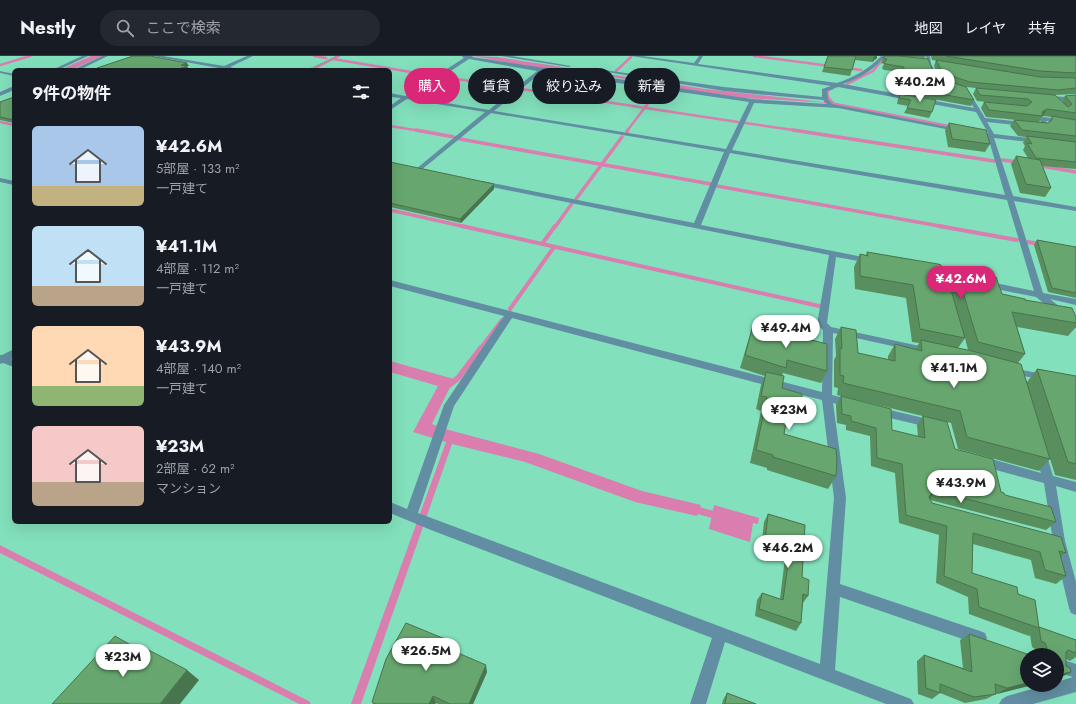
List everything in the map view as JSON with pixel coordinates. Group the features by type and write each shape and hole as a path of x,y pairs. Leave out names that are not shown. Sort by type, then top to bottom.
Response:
{"street":[{"path":"59,68 86,56"},
{"path":"79,68 106,56"},
{"path":"155,56 224,68 251,56"},
{"path":"461,56 532,68"},
{"path":"503,56 572,66"},
{"path":"633,56 838,84 979,111"},
{"path":"695,65 702,56"},
{"path":"876,56 890,58"},
{"path":"828,103 824,90 855,78 874,66 883,56"},
{"path":"928,56 934,81 954,87"},
{"path":"453,68 470,57"},
{"path":"922,62 936,64"},
{"path":"0,72 12,75"},
{"path":"616,73 724,90 828,103 846,108 968,131"},
{"path":"426,171 415,169 532,77"},
{"path":"616,80 691,93 752,101 828,103"},
{"path":"0,94 12,89"},
{"path":"973,91 963,89 976,104 992,134 991,136 1039,295 1076,325"},
{"path":"392,95 404,98"},
{"path":"1038,98 1069,99 1076,97"},
{"path":"392,107 404,99"},
{"path":"1054,99 1059,104"},
{"path":"697,226 728,151 752,101"},
{"path":"442,104 1076,209"},
{"path":"976,104 982,105"},
{"path":"984,120 1044,126 1043,120 1076,123"},
{"path":"976,133 1045,142"},
{"path":"0,180 12,183"},
{"path":"472,181 878,262"},
{"path":"833,253 822,324 828,329 941,354"},
{"path":"978,282 1076,302"},
{"path":"392,284 827,398 940,426"},
{"path":"414,516 436,442 449,405 510,314"},
{"path":"828,329 827,398 840,498 828,674"},
{"path":"1,360 12,353"},
{"path":"1,360 12,363"},
{"path":"1002,368 1054,379"},
{"path":"1016,372 1021,386"},
{"path":"1038,444 1048,480 1059,541 1072,581 1076,608"},
{"path":"974,459 1076,487"},
{"path":"392,508 435,526 720,635 906,704"},
{"path":"1044,537 1059,541"},
{"path":"834,588 992,642"},
{"path":"698,704 720,635"},
{"path":"1064,667 1076,671"},
{"path":"1007,704 1076,684"}],"path":[{"path":"312,68 337,56"}],"shaded area":[{"path":"91,56 102,56 75,68 64,68"},
{"path":"473,56 497,57 568,68 535,68"},
{"path":"616,75 624,77 624,79 616,78"},
{"path":"680,85 832,103 744,98 680,89"},
{"path":"392,362 454,379 432,424 445,429 539,454 642,491 701,505 697,516 635,502 525,462 452,444 361,704 351,704 446,442 413,432 438,386 392,373"},
{"path":"714,505 759,518 758,524 753,523 750,542 709,529"}],"building":[{"path":"133,56 150,56 187,63 181,65 187,66 182,68 97,68"},
{"path":"828,56 856,56 852,70 824,67"},
{"path":"885,56 928,59 934,73 930,73 920,80 920,85 927,84 939,78 966,87 974,100 901,87 904,67 884,63 887,59 883,58"},
{"path":"946,56 1076,56 1076,73 1040,71"},
{"path":"936,60 1040,77 1076,78 1076,88 1058,90 970,82 943,73"},
{"path":"976,88 1055,95 1068,107 1072,104 1065,96 1076,95 1076,113 1047,109 1042,112 1043,116 989,110 984,102 1027,106 1032,102 1028,99 980,95"},
{"path":"900,94 936,100 932,112 907,108 911,100 899,98"},
{"path":"12,98 12,120 0,117 0,102"},
{"path":"1052,116 1076,120 1076,136 1022,130 1014,120 1048,123 1052,120"},
{"path":"949,123 986,130 990,144 952,139"},
{"path":"1027,136 1076,142 1076,162 1036,158 1027,143 1032,144"},
{"path":"1016,156 1040,160 1051,188 1026,184"},
{"path":"392,162 494,184 460,219 392,203"},
{"path":"1037,240 1076,247 1076,293 1052,288"},
{"path":"867,252 938,264 941,265 941,267 996,277 1002,294 1025,300 1072,308 1076,317 1076,323 1012,312 1025,354 978,342 962,289 957,285 951,290 965,338 920,329 913,285 860,276 860,254 868,256"},
{"path":"753,325 827,344 827,371 787,360 786,368 745,355"},
{"path":"841,327 856,330 858,353 895,361 895,344 922,351 921,340 972,351 1021,364 1050,459 967,437 960,411 843,383 844,376 840,375 840,348 842,349"},
{"path":"1037,369 1076,376 1076,464 1068,462"},
{"path":"766,372 784,376 782,388 802,394 801,409 789,405 784,434 836,449 836,476 773,457 773,455 756,450 767,397 761,396"},
{"path":"841,396 891,409 892,430 925,438 923,416 947,422 955,449 993,459 1001,492 1005,495 1051,507 1056,522 936,491 932,492 929,497 932,503 1061,537 1066,553 1059,551 1066,576 1045,570 1040,552 973,533 972,573 1017,587 1018,594 1035,600 1039,628 979,607 977,589 944,576 947,526 906,515 902,464 877,458 876,428 851,421 851,416 842,414"},
{"path":"768,514 805,525 802,577 809,580 808,596 803,594 801,623 759,609 762,593 783,600 790,550 765,542"},
{"path":"406,623 445,639 442,646 486,665 469,704 450,704 433,696 429,704 376,704 372,702 386,659"},
{"path":"1039,627 1076,640 1076,653 1068,650 1066,652 1066,666 1070,668 1071,672 1064,674 1064,648 1047,648 1045,643 1041,641"},
{"path":"969,634 1020,652 1020,685 1007,688 995,684 996,694 974,697 940,684 940,693 926,688 924,655 972,672"},
{"path":"115,636 136,648 139,645 187,670 160,704 52,704"},
{"path":"727,693 756,704 725,704"}],"waterway":[{"path":"0,65 30,56"},
{"path":"314,56 326,58"},
{"path":"333,59 339,56"},
{"path":"754,56 830,66"},
{"path":"616,71 631,57"},
{"path":"847,84 873,71 884,58"},
{"path":"315,68 333,59"},
{"path":"333,59 387,68"},
{"path":"846,68 861,70"},
{"path":"392,69 404,71"},
{"path":"460,80 468,81"},
{"path":"833,88 828,90 827,94 833,103"},
{"path":"524,89 645,108"},
{"path":"825,102 954,127"},
{"path":"645,108 648,104"},
{"path":"627,131 645,108"},
{"path":"645,108 738,122"},
{"path":"0,122 12,125"},
{"path":"745,123 800,131"},
{"path":"392,126 421,131"},
{"path":"416,130 454,137"},
{"path":"793,130 994,161"},
{"path":"602,164 622,137"},
{"path":"460,139 602,164"},
{"path":"1002,160 1018,162"},
{"path":"576,199 602,164"},
{"path":"602,164 711,184"},
{"path":"1036,165 1076,172"},
{"path":"717,186 945,227"},
{"path":"555,227 573,202"},
{"path":"392,210 466,227"},
{"path":"462,226 542,244"},
{"path":"542,244 555,226"},
{"path":"939,226 1017,240"},
{"path":"1027,242 1042,244"},
{"path":"542,244 819,306"},
{"path":"510,309 554,247"},
{"path":"480,349 502,320"},
{"path":"448,386 458,378 481,348"},
{"path":"693,509 715,515"},
{"path":"0,549 307,704"}]}
